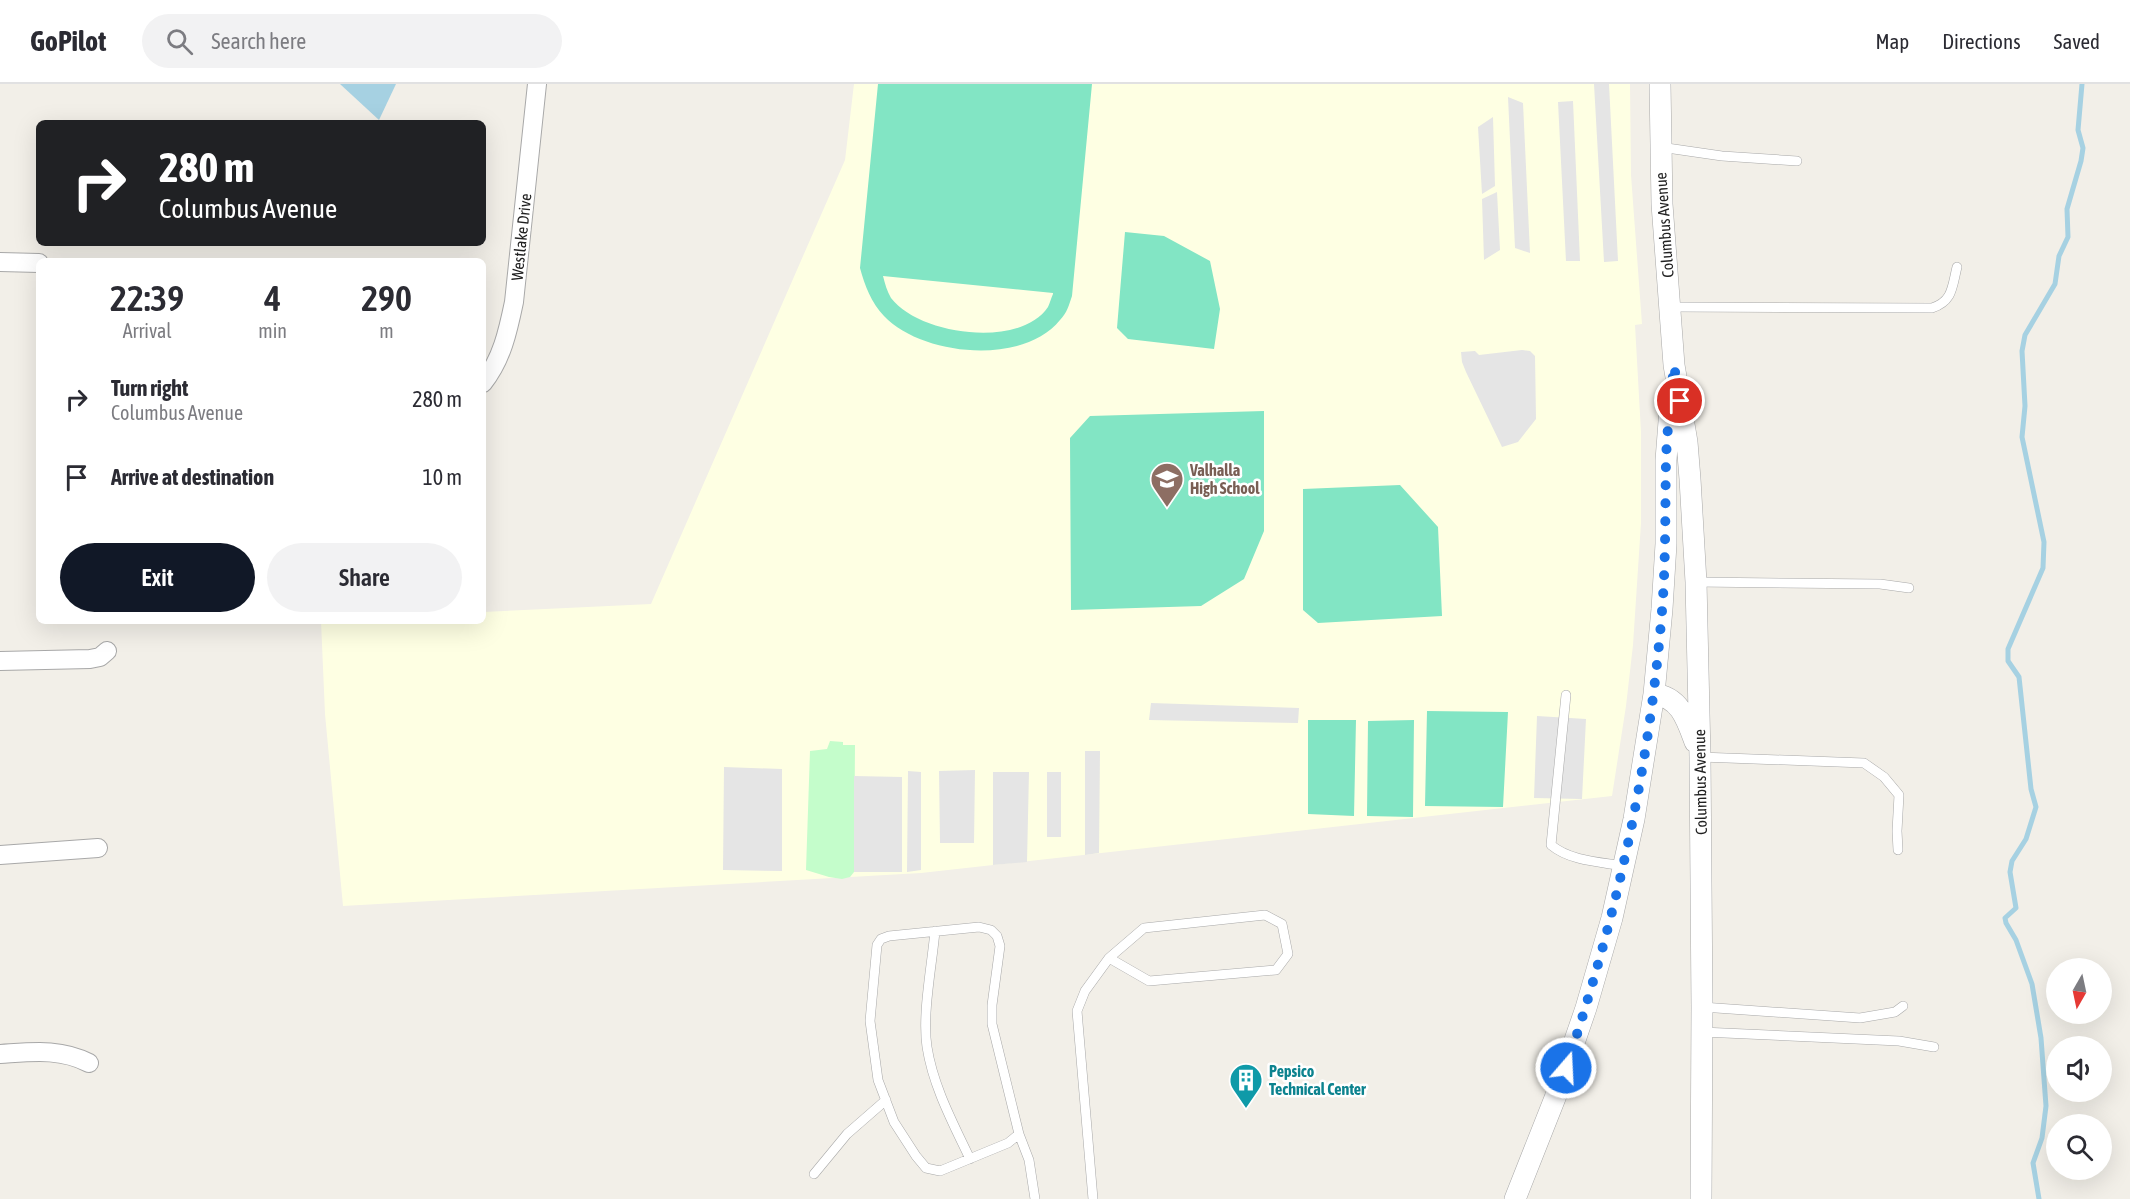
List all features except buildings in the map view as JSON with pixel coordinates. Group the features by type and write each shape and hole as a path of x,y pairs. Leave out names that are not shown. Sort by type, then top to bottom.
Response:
{"street":[{"name":"Westlake Drive","path":"486,378 500,355 514,302 537,84"},
{"name":"Columbus Avenue","path":"1660,84 1660,147 1674,366 1689,470 1696,582 1700,757 1701,1199"},
{"path":"0,262 36,263"},
{"name":"Columbus Avenue","path":"1515,1199 1577,1037 1624,866 1641,780 1654,694 1664,576 1666,460 1674,366"},
{"path":"0,661 90,659 100,657 107,651"},
{"path":"1654,694 1666,695 1678,707 1690,728 1700,757"},
{"path":"0,855 98,848"},
{"path":"0,1054 49,1051 70,1055 89,1063"}],"lane":[{"path":"1660,147 1722,156 1797,160"},
{"path":"1670,307 1932,308 1944,304 1951,293 1957,267"},
{"path":"1696,582 1880,584 1909,588"},
{"path":"1566,695 1551,844 1559,852 1574,857 1624,866"},
{"path":"1700,757 1864,764 1884,777 1899,795 1898,850"},
{"path":"1093,1199 1077,1011 1085,991 1109,958 1144,928 1265,915 1282,924 1288,954 1276,970 1149,981 1109,958"},
{"path":"1019,1134 1008,1143 940,1171 926,1168 894,1122 878,1080 870,1021 877,945 881,939 889,936 979,927 991,930 997,936 1000,946 992,1005 992,1024 1019,1134 1029,1160 1035,1199"},
{"path":"935,931 927,1014 927,1046 938,1087 970,1159"},
{"path":"1702,1007 1860,1018 1895,1012 1903,1006"},
{"path":"1702,1032 1899,1041 1934,1047"},
{"path":"814,1174 847,1134 886,1100"}],"shaded area":[{"name":"Valhalla High School","path":"854,84 1630,84 1631,175 1642,324 1635,325 1641,432 1641,523 1633,645 1612,796 921,873 343,906 325,714 321,624 486,624 486,612 651,604 845,160"},
{"path":"1594,84 1609,84 1618,261 1604,262"},
{"path":"1508,97 1523,103 1530,253 1515,248"},
{"path":"1573,101 1580,261 1566,261 1558,102"},
{"path":"1493,117 1495,186 1482,194 1478,127"},
{"path":"1497,192 1500,250 1484,260 1482,199"},
{"path":"1475,351 1479,355 1530,351 1535,356 1536,419 1518,442 1502,447 1466,372 1461,352"},
{"path":"1151,703 1299,708 1298,723 1149,720"},
{"path":"1537,716 1586,719 1582,799 1534,798"},
{"path":"1085,751 1100,751 1099,853 1085,855"},
{"path":"724,767 782,769 782,871 723,870"},
{"path":"975,770 974,843 940,843 939,771"},
{"path":"908,771 921,772 921,870 907,872"},
{"path":"993,772 1029,772 1027,862 993,865"},
{"path":"1047,772 1061,772 1061,837 1047,837"},
{"path":"854,776 902,777 902,872 854,872"}],"green space":[{"path":"878,84 1092,84 1072,296 1068,309 1043,335 1022,344 998,349 972,350 947,347 922,340 901,330 884,316 869,294 860,268","holes":["883,276 1053,293 1048,307 1034,320 1016,329 969,332 923,321 905,311 891,298"]},
{"path":"1125,232 1164,236 1210,261 1220,309 1214,349 1128,339 1117,328"},
{"path":"1264,411 1264,531 1244,579 1201,606 1071,610 1070,438 1090,416"},
{"path":"1400,485 1438,527 1442,616 1318,623 1303,610 1303,489"},
{"path":"1427,711 1508,712 1503,807 1425,806"},
{"path":"1308,720 1356,720 1354,816 1308,814"},
{"path":"1414,720 1413,817 1367,816 1368,721"},
{"path":"830,741 843,742 843,745 855,745 854,872 850,877 842,879 806,870 810,751 827,749"}],"water":[{"path":"340,84 396,84 379,120"}],"waterway":[{"path":"2039,1199 2033,1163 2042,1138 2046,1106 2041,1038 2032,984 2016,940 2005,918 2016,908 2010,872 2012,861 2026,839 2036,807 2031,789 2019,677 2008,661 2008,649 2043,568 2044,542 2022,437 2025,406 2022,351 2025,335 2055,284 2059,256 2068,237 2067,209 2083,148 2078,130 2082,84"}],"place":[{"name":"Valhalla High School","path":"1167,508"},
{"name":"Pepsico Technical Center","path":"1246,1109"}],"route":[{"path":"1566,1068 1612,918 1627,856 1644,760 1654,694 1662,609 1666,544 1666,460 1674,366 1680,401"}]}
